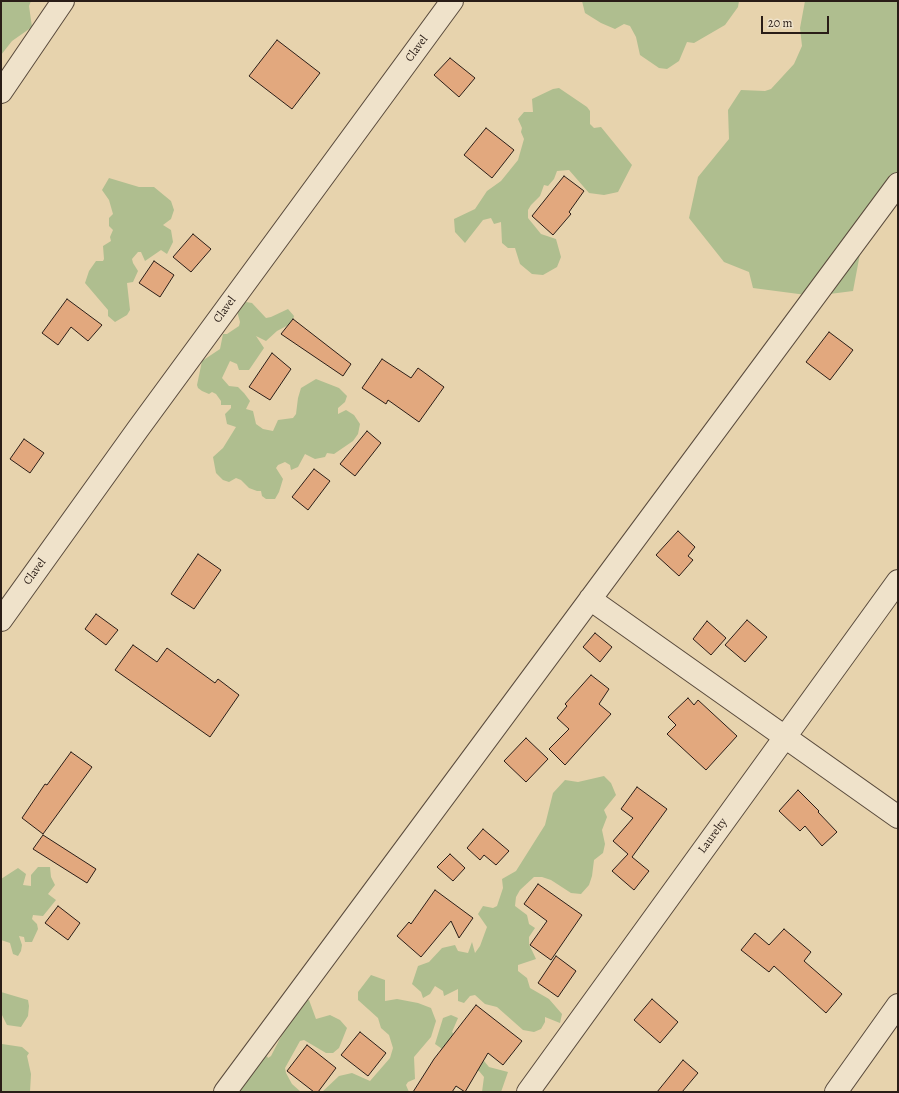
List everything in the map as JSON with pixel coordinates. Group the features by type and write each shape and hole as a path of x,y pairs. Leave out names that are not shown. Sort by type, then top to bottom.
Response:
{"street":[{"path":"1,92 63,1"},
{"name":"Clavel","path":"1,620 138,429 452,1"},
{"path":"225,1092 898,184"},
{"name":"Laurelty","path":"528,1092 898,581"},
{"path":"590,599 784,738 898,817"},
{"path":"836,1092 898,1005"}],"green space":[{"path":"1,1 31,1 29,6 32,27 12,41 1,55"},
{"path":"582,1 739,1 738,7 725,25 694,43 687,42 679,61 667,69 659,68 640,55 636,37 630,26 624,24 615,29 601,23 585,13"},
{"path":"805,1 898,1 898,192 872,224 851,227 862,243 853,291 814,296 753,288 749,272 724,262 689,218 698,177 729,139 728,110 741,90 765,91 771,89 794,64 802,46 800,28"},
{"path":"559,88 587,107 590,111 590,124 594,128 601,127 632,165 618,192 604,195 589,193 569,170 557,171 554,179 548,186 544,185 540,196 528,210 528,218 541,234 556,239 561,257 557,267 543,275 532,274 520,264 515,248 508,248 502,243 501,222 494,224 491,218 483,220 465,243 455,232 454,219 475,209 487,191 501,181 518,160 524,139 521,132 522,128 518,119 524,112 533,112 532,99 553,89"},
{"path":"109,178 139,187 154,187 171,201 174,210 171,219 163,225 171,230 173,242 167,254 161,250 145,261 141,252 138,252 132,259 138,271 133,282 127,283 130,310 127,315 115,322 108,316 108,310 85,283 89,271 96,261 103,261 104,259 103,246 111,241 110,237 113,230 109,226 109,218 113,214 109,200 102,190"},
{"path":"246,302 252,303 266,318 288,309 294,316 292,323 277,331 266,341 256,336 264,348 249,370 239,370 237,364 230,361 222,378 229,386 238,387 250,401 246,409 253,411 256,424 263,429 273,431 278,420 293,418 296,414 301,388 316,379 339,388 347,396 345,402 338,408 338,414 346,410 354,415 360,424 358,434 353,441 334,454 327,453 325,457 315,459 305,454 298,467 291,470 290,465 285,462 278,465 276,468 283,479 275,499 266,499 262,496 261,491 249,488 241,480 236,478 229,482 223,480 216,473 213,457 223,448 236,427 227,424 225,414 231,408 231,405 221,405 221,401 216,394 212,392 209,394 202,391 197,385 202,361 220,349 223,334 227,334 239,326 240,322 237,311 240,305"},
{"path":"604,776 611,783 616,795 604,810 607,817 602,830 605,844 603,853 594,860 589,885 581,894 571,893 551,880 542,877 534,877 520,890 516,897 515,906 527,915 529,924 535,928 529,937 529,944 536,959 518,965 518,971 527,978 530,988 549,999 562,1014 560,1023 545,1017 545,1022 541,1029 534,1032 523,1030 497,1007 485,1004 475,995 470,996 464,1003 458,1001 458,989 444,996 443,991 435,986 430,994 423,998 421,992 412,984 418,966 429,962 442,948 455,945 458,951 468,953 472,942 475,953 480,946 487,927 478,914 483,906 493,908 497,906 503,888 502,879 516,871 545,825 553,793 565,780 578,782"},
{"path":"38,867 50,867 51,877 55,885 48,894 56,900 43,916 33,915 32,919 37,924 38,929 32,942 25,942 24,937 19,936 22,945 18,956 13,954 10,943 1,940 1,879 18,868 26,874 23,885 31,886 31,875"},
{"path":"371,975 385,980 385,1001 397,999 418,1003 431,1008 436,1021 431,1037 414,1057 415,1079 408,1082 406,1085 409,1092 322,1092 339,1076 352,1073 370,1081 390,1058 393,1048 389,1035 381,1028 378,1018 358,1000 358,992"},
{"path":"1,992 28,1000 28,1016 21,1027 7,1025 1,1013"},
{"path":"309,1000 316,1019 330,1015 340,1020 347,1028 339,1048 333,1053 326,1053 304,1040 300,1041 285,1068 292,1084 301,1092 238,1092 249,1066 267,1056 268,1058 271,1056 289,1021 302,1001"},
{"path":"451,1015 458,1018 452,1032 476,1056 484,1061 489,1067 508,1072 501,1092 482,1092 484,1077 479,1071 474,1071 435,1044 443,1018"},
{"path":"1,1042 2,1044 22,1047 29,1053 27,1056 31,1074 30,1092 1,1092"}],"building":[{"path":"277,40 320,73 292,109 249,76"},
{"path":"450,58 475,78 459,97 434,75"},
{"path":"486,128 514,150 492,178 464,155"},
{"path":"564,176 584,191 569,212 571,214 553,235 532,216"},
{"path":"193,234 211,249 191,272 173,257"},
{"path":"154,261 174,275 160,297 139,283"},
{"path":"67,299 102,325 88,341 71,327 58,345 42,333"},
{"path":"293,319 351,364 343,376 281,334"},
{"path":"829,332 853,350 830,380 806,362"},
{"path":"272,353 291,369 270,400 249,387"},
{"path":"382,359 411,378 418,368 444,387 419,422 388,400 386,404 362,388"},
{"path":"367,431 381,443 355,476 340,464"},
{"path":"24,439 44,453 30,473 10,459"},
{"path":"314,469 330,481 308,510 292,497"},
{"path":"678,531 695,547 688,556 693,560 679,576 656,555"},
{"path":"198,554 221,570 194,609 171,594"},
{"path":"96,614 118,630 106,645 85,629"},
{"path":"747,620 767,637 745,662 725,645"},
{"path":"707,621 726,638 711,655 693,639"},
{"path":"595,633 612,647 600,662 583,647"},
{"path":"133,645 157,662 167,648 215,683 218,679 239,695 210,737 115,670"},
{"path":"591,675 609,689 599,704 611,714 565,765 549,749 569,729 557,718 567,706 565,704"},
{"path":"688,698 694,705 698,700 737,736 706,770 667,734 676,725 668,717"},
{"path":"526,738 548,759 526,782 504,761"},
{"path":"71,752 92,767 43,834 22,818 45,784 47,785"},
{"path":"637,787 667,809 632,857 649,871 634,890 612,871 628,854 613,841 633,818 621,809"},
{"path":"798,790 837,832 822,846 805,826 800,831 779,811"},
{"path":"483,829 509,851 496,865 484,855 480,860 467,848"},
{"path":"43,835 96,869 87,883 33,849"},
{"path":"450,854 465,868 453,881 437,867"},
{"path":"538,884 582,915 551,960 530,945 547,921 524,904"},
{"path":"435,890 473,918 459,938 451,921 421,957 397,936 409,922 411,924"},
{"path":"58,906 80,923 68,940 45,923"},
{"path":"784,929 811,952 804,961 842,994 826,1013 774,966 769,972 741,950 755,933 769,945"},
{"path":"556,956 576,971 558,997 538,983"},
{"path":"652,999 678,1022 660,1043 634,1020"},
{"path":"476,1005 522,1041 503,1065 488,1053 465,1092 456,1086 452,1092 413,1092 434,1059"},
{"path":"360,1032 386,1053 368,1076 341,1055"},
{"path":"307,1045 336,1068 318,1092 314,1092 287,1071"},
{"path":"683,1060 698,1073 682,1092 657,1092"}]}
